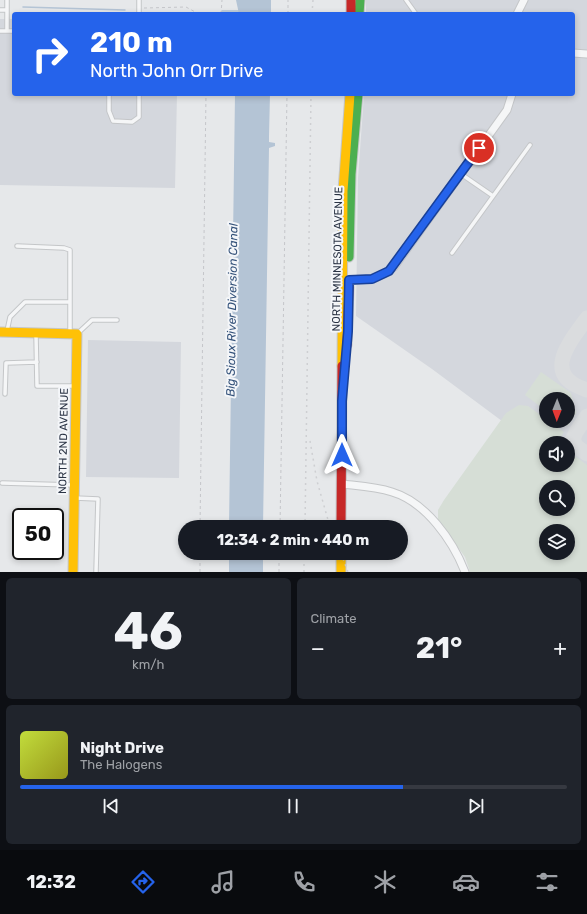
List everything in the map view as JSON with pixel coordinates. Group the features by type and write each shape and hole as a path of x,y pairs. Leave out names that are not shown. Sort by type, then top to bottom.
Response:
{"main road":[{"path":"351,0 351,12"},
{"path":"359,12 360,0"},
{"name":"NORTH MINNESOTA AVENUE","path":"345,280 344,174 350,96"},
{"name":"NORTH MINNESOTA AVENUE","path":"342,520 342,401 345,280 351,174 358,96"},
{"path":"3,332 74,334"},
{"name":"NORTH 2ND AVENUE","path":"73,572 76,386 74,334"},
{"path":"341,560 341,572"}],"street":[{"path":"518,12 524,0"},
{"path":"575,53 587,54"},
{"path":"345,280 372,279 389,271 507,110 511,96"},
{"path":"342,484 388,491 409,500 426,514 442,532 456,551 465,572"}],"lane":[{"path":"7,0 7,31"},
{"path":"139,0 139,12"},
{"path":"406,0 415,12"},
{"path":"0,10 7,10"},
{"path":"0,31 12,31"},
{"path":"109,96 109,111 113,121 132,122 139,117 139,96"},
{"path":"452,253 530,145"},
{"path":"460,174 493,196"},
{"path":"17,246 64,248 70,250 70,302 74,334"},
{"path":"3,332 10,317 25,302 70,302"},
{"path":"74,334 92,320 117,320"},
{"path":"36,333 36,386 76,386"},
{"path":"0,363 36,362"},
{"path":"5,394 6,363"},
{"path":"2,483 74,485"},
{"path":"74,498 98,499 96,572"}],"path":[{"path":"221,12 222,0"},
{"path":"288,0 288,12"},
{"path":"139,8 186,7 195,12"},
{"path":"200,520 206,96"},
{"path":"280,520 287,96"},
{"path":"200,560 200,572"},
{"path":"279,572 280,560"}],"shaded area":[{"path":"366,0 587,0 587,572 523,572 526,439 432,369 356,316 358,178 364,96 575,96 575,12 366,12"},
{"path":"0,19 12,19 12,96 177,96 175,188 0,185"},
{"path":"88,340 181,342 179,478 86,477"},
{"path":"541,372 570,392 539,392 539,406 525,395"},
{"path":"519,405 528,406 539,414 539,428 559,428 564,432 561,436 539,436 539,472 575,472 575,456 587,465 587,572 470,572 465,557 438,520 438,510 506,413"}],"water":[{"path":"236,0 271,0 271,12 239,12"},
{"path":"235,96 270,96 269,142 275,143 275,146 269,148 263,520 229,520"},
{"path":"229,560 263,560 263,572 229,572"}],"waterway":[{"path":"23,7 125,10"},
{"path":"222,11 240,11"}],"taxiway":[{"path":"587,318 567,347 563,357 562,367 565,376 573,384 587,390"},
{"path":"587,416 573,439 576,446 587,454"}],"railway":[{"path":"312,12 313,0"},
{"path":"305,520 311,96"},
{"path":"310,441 317,481 328,520"},
{"path":"304,560 304,572"},
{"path":"344,560 348,572"}],"traffic: fast":[{"path":"359,12 360,0"},
{"path":"349,257 351,174 358,96"}],"traffic: slow":[{"path":"342,366 343,191 350,96"},
{"path":"0,332 77,334 73,572"},
{"path":"341,560 341,572"}],"traffic: jam":[{"path":"351,0 351,12"},
{"path":"347,345 349,287"},
{"path":"341,520 342,366"}],"route":[{"path":"342,455 342,401 348,331 349,280 364,280 380,277 394,267 479,148"}],"water label":[{"name":"Big Sioux River Diversion Canal","path":"232,310"}]}
